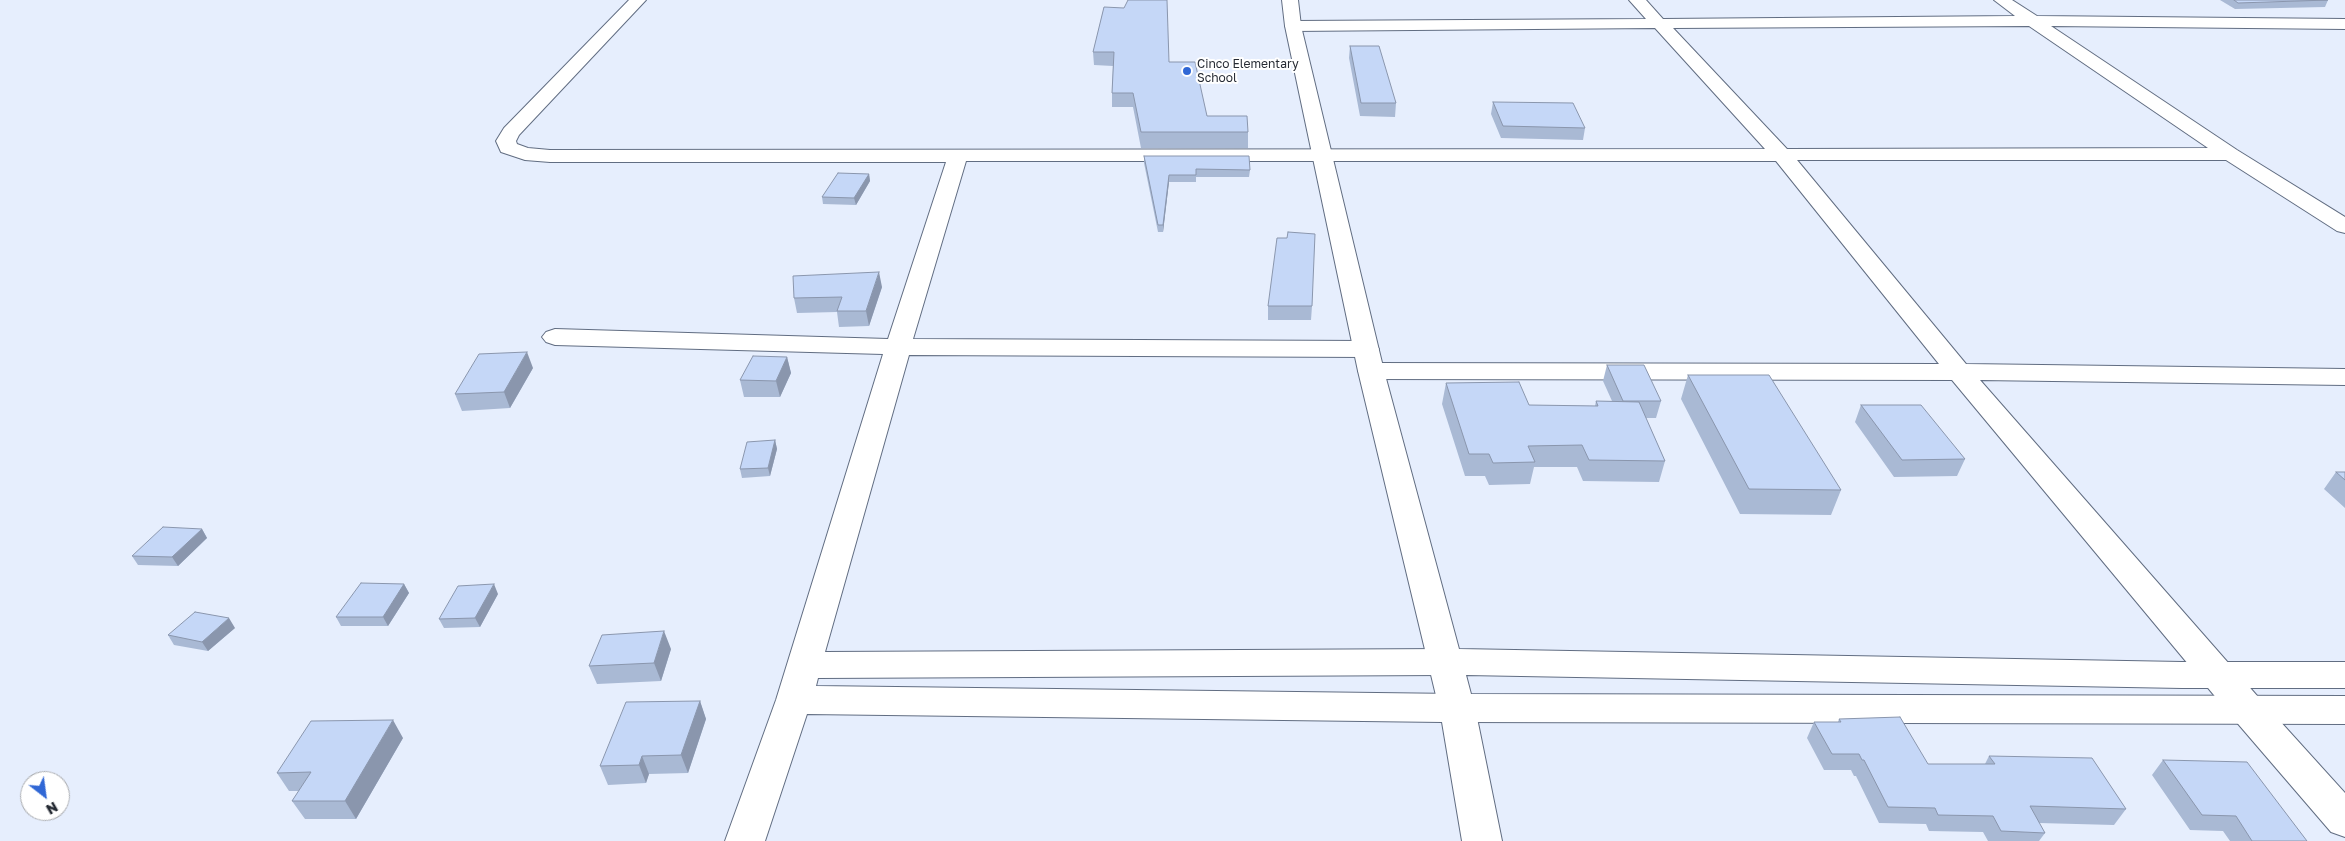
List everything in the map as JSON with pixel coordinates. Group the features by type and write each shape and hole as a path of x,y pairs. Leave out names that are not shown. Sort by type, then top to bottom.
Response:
{"street":[{"path":"638,0 511,132 506,141 508,148 525,154 550,156 2230,154"},
{"path":"1290,0 1293,26 1369,360 1457,708 1482,841"},
{"path":"1636,0 1783,156 1959,372 2246,708 2345,820"},
{"path":"2002,0 2230,154 2345,226"},
{"path":"2197,8 2220,21"},
{"path":"1293,26 1658,22 2032,21 2220,21 2345,24"},
{"path":"745,841 794,700 898,347 958,156"},
{"path":"555,337 1369,360 1959,372 2345,377"},
{"path":"804,665 1446,662 2162,675 2345,675"},
{"path":"794,700 1457,708 2246,708 2345,710"}],"building":[{"path":"1128,0 1167,0 1169,62 1195,62 1207,116 1247,116 1248,132 1141,132 1133,93 1112,93 1114,52 1093,52 1104,7 1124,8"},
{"path":"2234,0 2328,0 2238,3"},
{"path":"1350,46 1379,46 1396,103 1361,103"},
{"path":"1493,102 1573,103 1585,128 1503,126"},
{"path":"1144,156 1249,156 1250,170 1196,169 1196,175 1169,175 1163,225 1158,225"},
{"path":"838,173 869,174 854,198 822,197"},
{"path":"1288,232 1315,234 1312,306 1268,306 1277,238 1287,238"},
{"path":"879,272 866,311 837,311 842,297 794,298 793,276"},
{"path":"527,352 504,392 455,394 479,354"},
{"path":"753,356 787,357 776,381 740,380"},
{"path":"1607,365 1644,365 1661,401 1623,401"},
{"path":"1688,375 1769,375 1841,490 1749,489"},
{"path":"1519,382 1529,405 1598,406 1596,401 1639,402 1665,461 1589,460 1582,445 1528,446 1535,462 1493,463 1489,454 1469,454 1446,383"},
{"path":"1861,405 1921,405 1965,459 1902,460"},
{"path":"775,440 768,468 740,469 747,442"},
{"path":"2336,472 2345,472 2345,480"},
{"path":"163,527 202,529 172,557 132,556"},
{"path":"361,583 404,584 383,617 336,617"},
{"path":"494,584 475,618 439,619 458,586"},
{"path":"195,612 229,618 202,642 168,635"},
{"path":"664,631 654,663 589,666 602,635"},
{"path":"700,701 681,755 642,756 639,765 600,766 626,702"},
{"path":"1900,717 1928,764 1995,764 1989,756 2092,758 2126,809 2030,806 2045,833 2001,831 1993,816 1938,815 1935,808 1888,807 1864,760 1862,760 1859,754 1832,754 1814,722 1841,722 1839,719"},
{"path":"393,720 345,801 292,801 311,772 277,773 311,721"},
{"path":"2163,760 2247,762 2307,841 2252,841 2236,816 2202,815"}],"place":[{"name":"Cinco Elementary School","path":"1187,71"}]}
